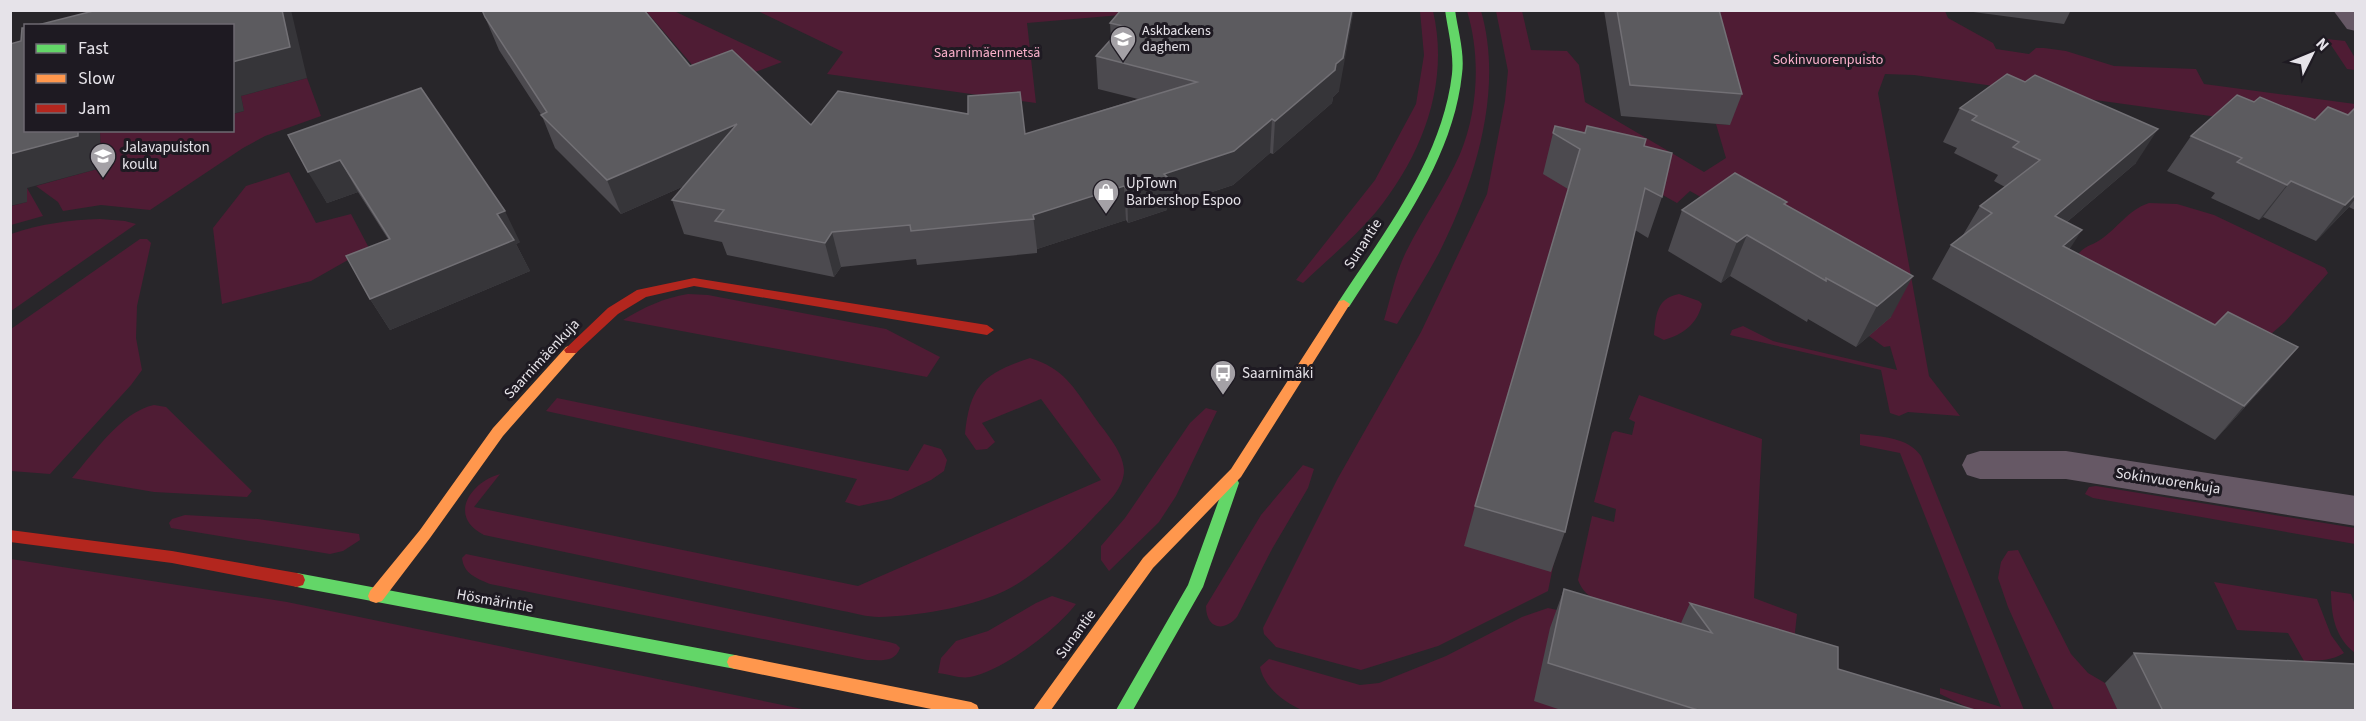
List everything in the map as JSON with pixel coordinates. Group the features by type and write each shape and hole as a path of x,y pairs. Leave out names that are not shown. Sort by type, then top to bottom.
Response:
{"street":[{"name":"Sunantie","path":"1041,711 1148,563 1236,473 1396,223 1446,127 1457,73 1450,10"},
{"path":"2345,10 2355,24"},
{"name":"Saarnimäenkuja","path":"376,596 426,534 498,432 575,345 613,310 642,293 694,282 987,330"},
{"name":"Sokinvuorenkuja","path":"1980,465 2066,465 2355,511"},
{"name":"Sunantie","path":"1124,711 1195,587 1236,473"},
{"name":"Hösmärintie","path":"13,537 172,557 794,673 971,711"}],"green space":[{"path":"646,11 674,11 782,62 712,88"},
{"name":"Saarnimäenmetsä","path":"758,11 1126,11 1121,15 1027,23 1036,103 827,74 843,52"},
{"path":"1420,11 1433,11 1438,65 1435,92 1419,143 1392,190 1368,221 1303,283 1296,280 1375,180 1416,104 1424,55"},
{"path":"1467,11 1481,11 1487,41 1489,72 1482,135 1464,196 1452,225 1434,262 1397,324 1384,320 1403,258 1454,167 1471,120 1476,65"},
{"name":"Sokinvuorenpuisto","path":"1496,11 1522,11 1531,50 1567,51 1579,65 1585,102 1704,172 1726,158 1716,124 1730,125 1701,11 1945,11 1948,18 1993,43 1996,49 2029,54 2036,48 2044,48 2066,51 2114,66 2196,69 2204,84 2355,104 2355,136 1914,75 1885,74 1878,93 1929,376 1960,416 1908,412 1899,416 1890,413 1881,370 1730,335 1732,330 1743,326 1773,341 1897,370 1890,346 1884,347 1869,336 1874,331 1706,200 1690,191 1677,203 1659,193 1631,187 1548,591 1438,646 1361,670 1276,647 1264,634 1263,628 1338,478 1421,332 1487,194 1505,101 1508,71"},
{"path":"2327,39 2345,41 2355,58 2355,70 2347,69"},
{"path":"307,78 321,116 265,136 243,148 150,210 101,205 63,211 58,202 36,186 101,168 100,132 234,132 234,114 244,111 241,96"},
{"path":"289,172 316,223 351,214 369,248 311,281 222,304 213,228 246,186"},
{"path":"27,188 43,216 11,225 11,206 27,202"},
{"path":"2149,203 2177,204 2214,215 2325,268 2328,273 2285,322 2244,357 2077,256 2135,210"},
{"path":"100,219 136,224 11,311 11,234 55,223"},
{"path":"140,239 147,239 151,243 137,306 136,338 142,370 50,474 11,471 11,329"},
{"path":"688,294 708,295 886,329 940,357 927,377 623,320 654,304"},
{"path":"1679,294 1699,301 1702,304 1700,311 1689,327 1678,335 1664,340 1654,335 1659,309 1666,299"},
{"path":"1030,358 1051,367 1073,387 1120,455 1124,470 1123,477 1108,503 1049,560 1012,587 972,603 909,615 865,616 484,535 473,528 467,519 465,510 472,493 489,478 500,474 474,507 858,586 1101,480 1041,399 982,423 995,442 987,449 976,450 965,434 971,403 983,383 1002,369"},
{"path":"1639,395 1762,439 1754,598 1797,614 1794,641 1783,651 1598,602 1586,593 1580,584 1578,580 1592,516 1614,522 1616,509 1594,502 1612,433 1615,431 1632,435 1635,422 1629,419"},
{"path":"557,398 908,471 924,444 941,449 947,460 944,471 931,480 891,499 859,506 845,502 857,479 546,411"},
{"path":"154,405 166,407 252,491 247,497 154,492 72,478 120,424 142,409"},
{"path":"1206,408 1217,411 1176,496 1159,522 1109,571 1101,560 1101,546 1125,518 1190,423"},
{"path":"1860,434 1902,441 1921,456 2024,710 1973,710 1940,694 1940,688 2001,707 1900,453 1860,445"},
{"path":"1303,465 1314,469 1308,488 1272,549 1237,617 1226,625 1216,626 1209,619 1206,606 1261,515"},
{"path":"2096,486 2355,528 2355,544 2093,498 2085,494 2089,487"},
{"path":"185,515 258,519 359,534 360,540 343,551 330,554 171,528 169,523 172,519"},
{"path":"2018,550 2071,654 2088,673 2105,683 2118,710 2054,710 2008,607 1998,578 2001,562 2008,551"},
{"path":"466,554 889,642 900,648 898,653 891,658 867,660 490,584 468,572 462,558"},
{"path":"11,559 287,602 807,710 11,710"},
{"path":"2214,582 2317,599 2331,635 2344,653 2330,659 2304,661 2288,633 2237,630"},
{"path":"2331,591 2351,594 2355,605 2355,653 2339,633 2332,609"},
{"path":"1052,596 1076,604 1056,626 1028,648 998,667 970,677 938,673 941,658 956,641 988,631"},
{"path":"1548,608 1557,610 1564,710 1302,710 1288,703 1270,687 1260,667 1269,659 1360,685 1379,683 1446,656 1522,617"}],"building":[{"path":"97,10 282,10 290,47 234,61 234,24 42,24"},
{"path":"482,10 644,10 690,66 732,50 811,125 838,91 968,114 968,96 1020,92 1025,134 1197,82 1096,56 1123,26 1110,23 1121,10 1352,10 1343,58 1336,64 1335,70 1275,121 1272,119 1234,151 1164,174 1167,177 1127,189 1124,186 1033,215 1034,219 911,231 910,225 832,232 825,243 715,221 724,210 672,200 737,124 607,180 541,115 547,112"},
{"path":"1617,10 1719,10 1742,94 1630,85"},
{"path":"22,28 24,28 24,132 78,132 78,136 10,154 10,44 21,41"},
{"path":"2007,74 2025,82 2035,75 2158,129 2055,216 2082,230 2063,246 2215,325 2228,312 2298,347 2244,406 1951,245 1992,213 1980,206 2040,160 2013,147 2019,142 1972,120 1977,116 1960,108"},
{"path":"421,88 505,211 497,214 514,240 370,299 346,256 390,239 340,160 308,172 288,135"},
{"path":"2237,95 2254,102 2260,97 2315,120 2328,107 2348,115 2355,108 2355,195 2345,205 2291,181 2287,185 2237,162 2242,158 2191,136"},
{"path":"1555,126 1585,133 1587,126 1646,139 1644,146 1672,153 1662,197 1645,188 1565,532 1475,506 1580,149 1553,133"},
{"path":"1735,173 1787,202 1784,204 1913,276 1877,306 1826,278 1826,281 1747,235 1737,242 1682,210"},
{"path":"1564,589 1712,633 1690,603 1838,647 1838,669 1978,711 1701,711 1548,663"},
{"path":"2134,653 2355,664 2355,711 2163,711"}],"traffic: fast":[{"path":"1344,304 1414,195 1442,135 1452,105 1457,74 1450,10"},
{"path":"1124,710 1195,587 1232,483"},
{"path":"297,580 735,662"}],"traffic: slow":[{"path":"1041,710 1148,563 1236,473 1344,304"},
{"path":"376,596 425,534 498,432 571,350"},
{"path":"735,662 971,710"}],"traffic: jam":[{"path":"571,350 613,311 642,293 694,282 987,330"},
{"path":"10,536 172,557 297,580"}],"place":[{"name":"Askbackens daghem","path":"1123,62"},
{"name":"Jalavapuiston koulu","path":"103,179"},
{"name":"UpTown Barbershop Espoo","path":"1106,215"},
{"name":"Saarnimäki","path":"1223,396"}]}
